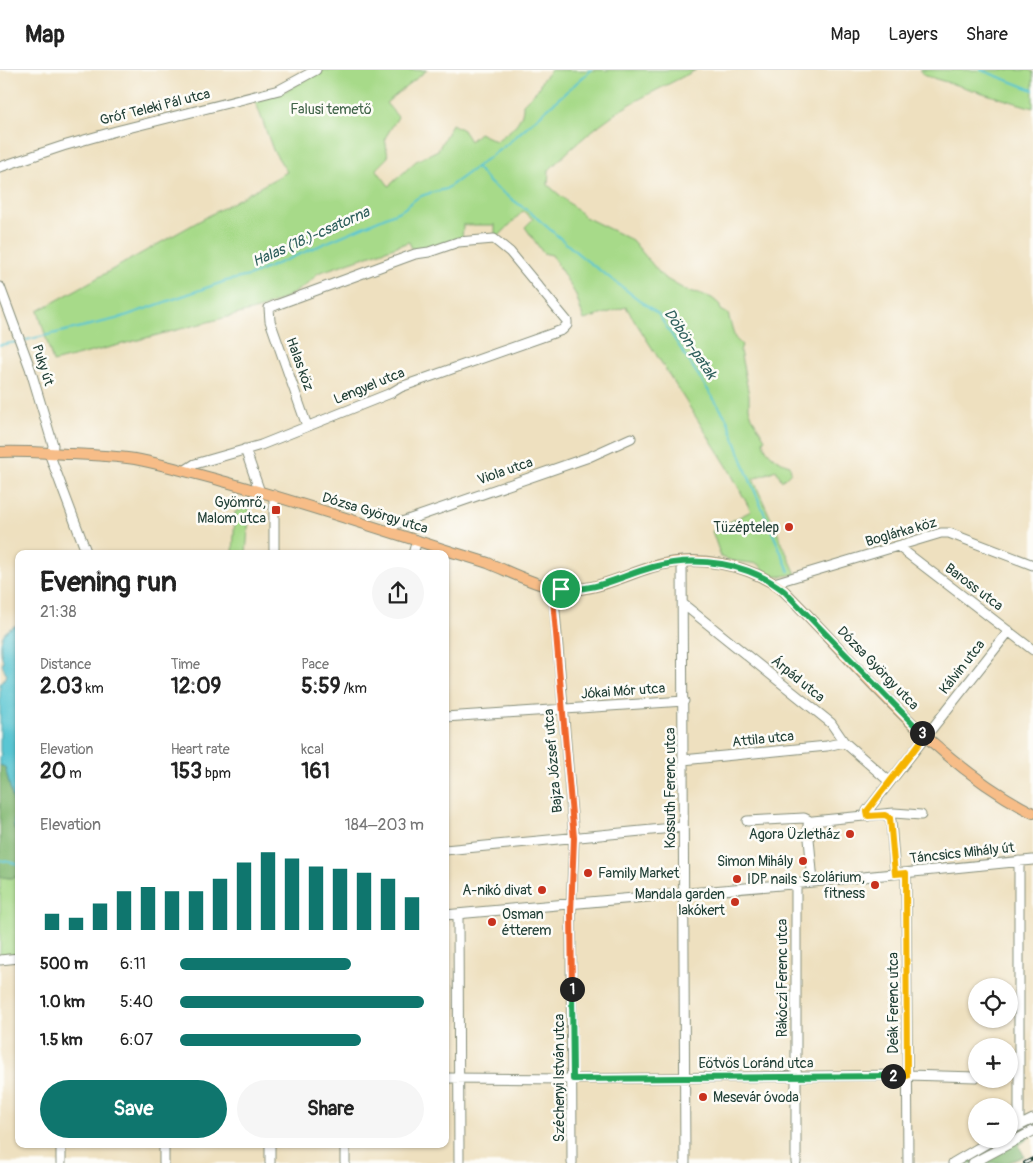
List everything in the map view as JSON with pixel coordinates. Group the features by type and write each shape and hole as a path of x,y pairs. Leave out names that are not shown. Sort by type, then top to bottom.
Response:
{"main road":[{"name":"Dózsa György utca","path":"0,452 118,457 184,471 274,496 447,550"},
{"name":"Dózsa György utca","path":"449,551 536,583 552,588 572,590 602,585 652,567 682,562 715,564 746,569 774,584 797,604 925,736 1000,795 1033,813"}],"street":[{"name":"Gróf Teleki Pál utca","path":"0,167 116,131 279,90 316,70"},
{"name":"Halas köz","path":"307,426 270,321 270,308 276,305 402,258 458,242 494,240 510,252 562,314 567,321 565,328"},
{"name":"Puky út","path":"0,287 30,368 52,445 50,453 86,550"},
{"name":"Lengyel utca","path":"184,471 195,464 261,445 401,387 565,328"},
{"name":"Viola utca","path":"388,531 396,524 590,456 631,438"},
{"path":"245,449 260,492"},
{"path":"274,496 274,550"},
{"name":"Boglárka köz","path":"774,584 941,533 949,533 1033,565"},
{"path":"413,550 417,540"},
{"name":"Baross utca","path":"899,547 1033,650"},
{"name":"Kossuth Ferenc utca","path":"682,562 686,1163"},
{"name":"Bajza József utca","path":"552,588 574,838 572,903"},
{"name":"Árpád utca","path":"683,604 831,723 844,742 890,782"},
{"name":"Kálvin utca","path":"868,816 867,811 1009,631"},
{"name":"Jókai Mór utca","path":"449,717 684,701"},
{"name":"Attila utca","path":"683,760 826,746 844,742"},
{"path":"813,882 808,828 815,820 894,813 921,815"},
{"path":"885,815 891,821 895,874"},
{"path":"747,821 804,818 812,822"},
{"path":"449,850 683,827"},
{"name":"Táncsics Mihály út","path":"449,915 1033,860"},
{"path":"1019,861 1019,1126 1033,1119"},
{"name":"Deák Ferenc utca","path":"906,873 908,1163"},
{"name":"Rákóczi Ferenc utca","path":"796,883 796,1163"},
{"name":"Széchenyi István utca","path":"572,903 572,1163"},
{"path":"458,914 458,1163"},
{"path":"0,960 15,958"},
{"name":"Eötvös Loránd utca","path":"449,1078 968,1077"},
{"path":"973,1163 1033,1131"},
{"path":"61,1148 61,1163"},
{"path":"164,1148 164,1163"},
{"path":"270,1148 270,1163"},
{"path":"345,1148 345,1163"},
{"path":"954,1163 979,1148"}],"green space":[{"name":"Falusi temető","path":"323,70 427,70 386,103 398,117 385,138 388,157 376,169 389,186 416,161 438,150 452,124 463,130 470,141 479,133 496,141 501,138 515,126 521,116 523,104 538,89 542,80 551,70 696,70 622,109 578,142 549,170 548,185 585,217 632,240 663,277 687,291 712,298 719,304 721,310 728,314 735,338 742,345 740,351 752,417 765,439 763,441 764,445 770,453 781,462 790,465 791,472 782,481 776,470 753,479 796,574 775,576 767,573 759,564 733,561 721,557 712,531 751,511 727,466 626,307 584,320 576,295 552,255 543,253 525,227 533,219 523,211 495,238 495,225 463,225 462,241 413,251 409,242 318,273 299,290 262,308 53,362 38,311 287,172 273,150 255,100 283,92"},
{"path":"919,70 1029,70 1033,72 1033,108 926,76"},
{"path":"250,505 246,550 233,550 235,512"},
{"path":"0,765 5,767 15,808 15,877 0,877"},
{"path":"0,877 15,877 15,956 0,957"},
{"path":"1022,1128 1030,1137 1019,1145 1024,1156 1007,1163 961,1163 985,1148 1018,1148 1018,1130"}],"water":[{"path":"15,626 15,808 5,767 0,765 0,684 7,675 2,665 1,647 3,635"}],"waterway":[{"name":"Halas (18.)-csatorna","path":"22,341 116,319 226,281 249,276 402,210 419,197 446,189 506,145 591,70"},
{"path":"981,70 1033,90"},
{"name":"Döbön-patak","path":"477,168 491,184 531,213 582,257 658,314 727,419 747,473 789,571"},
{"name":"Halas (18.)-csatorna","path":"0,345 17,342"},
{"path":"0,860 15,863"}],"railway":[{"path":"1025,1163 1033,1159"}],"place":[{"name":"Gyömrő, Malom utca","path":"276,510"},
{"name":"Tüzéptelep","path":"789,527"},
{"name":"Agora Üzletház","path":"850,834"},
{"name":"Simon Mihály","path":"803,861"},
{"name":"Family Market","path":"588,873"},
{"name":"IDP nails","path":"737,879"},
{"name":"Szolárium, fitness","path":"875,885"},
{"name":"A-nikó divat","path":"542,890"},
{"name":"Mandala garden lakókert","path":"735,902"},
{"name":"Osman étterem","path":"492,922"},
{"name":"Mesevár óvoda","path":"703,1097"}],"route":[{"path":"682,562 727,565 756,573 784,591 925,736 867,811 868,816 885,815 890,818 895,874 906,873 907,1076 573,1079 571,912 574,838 552,588 561,589 586,589 652,567 682,562"}]}
